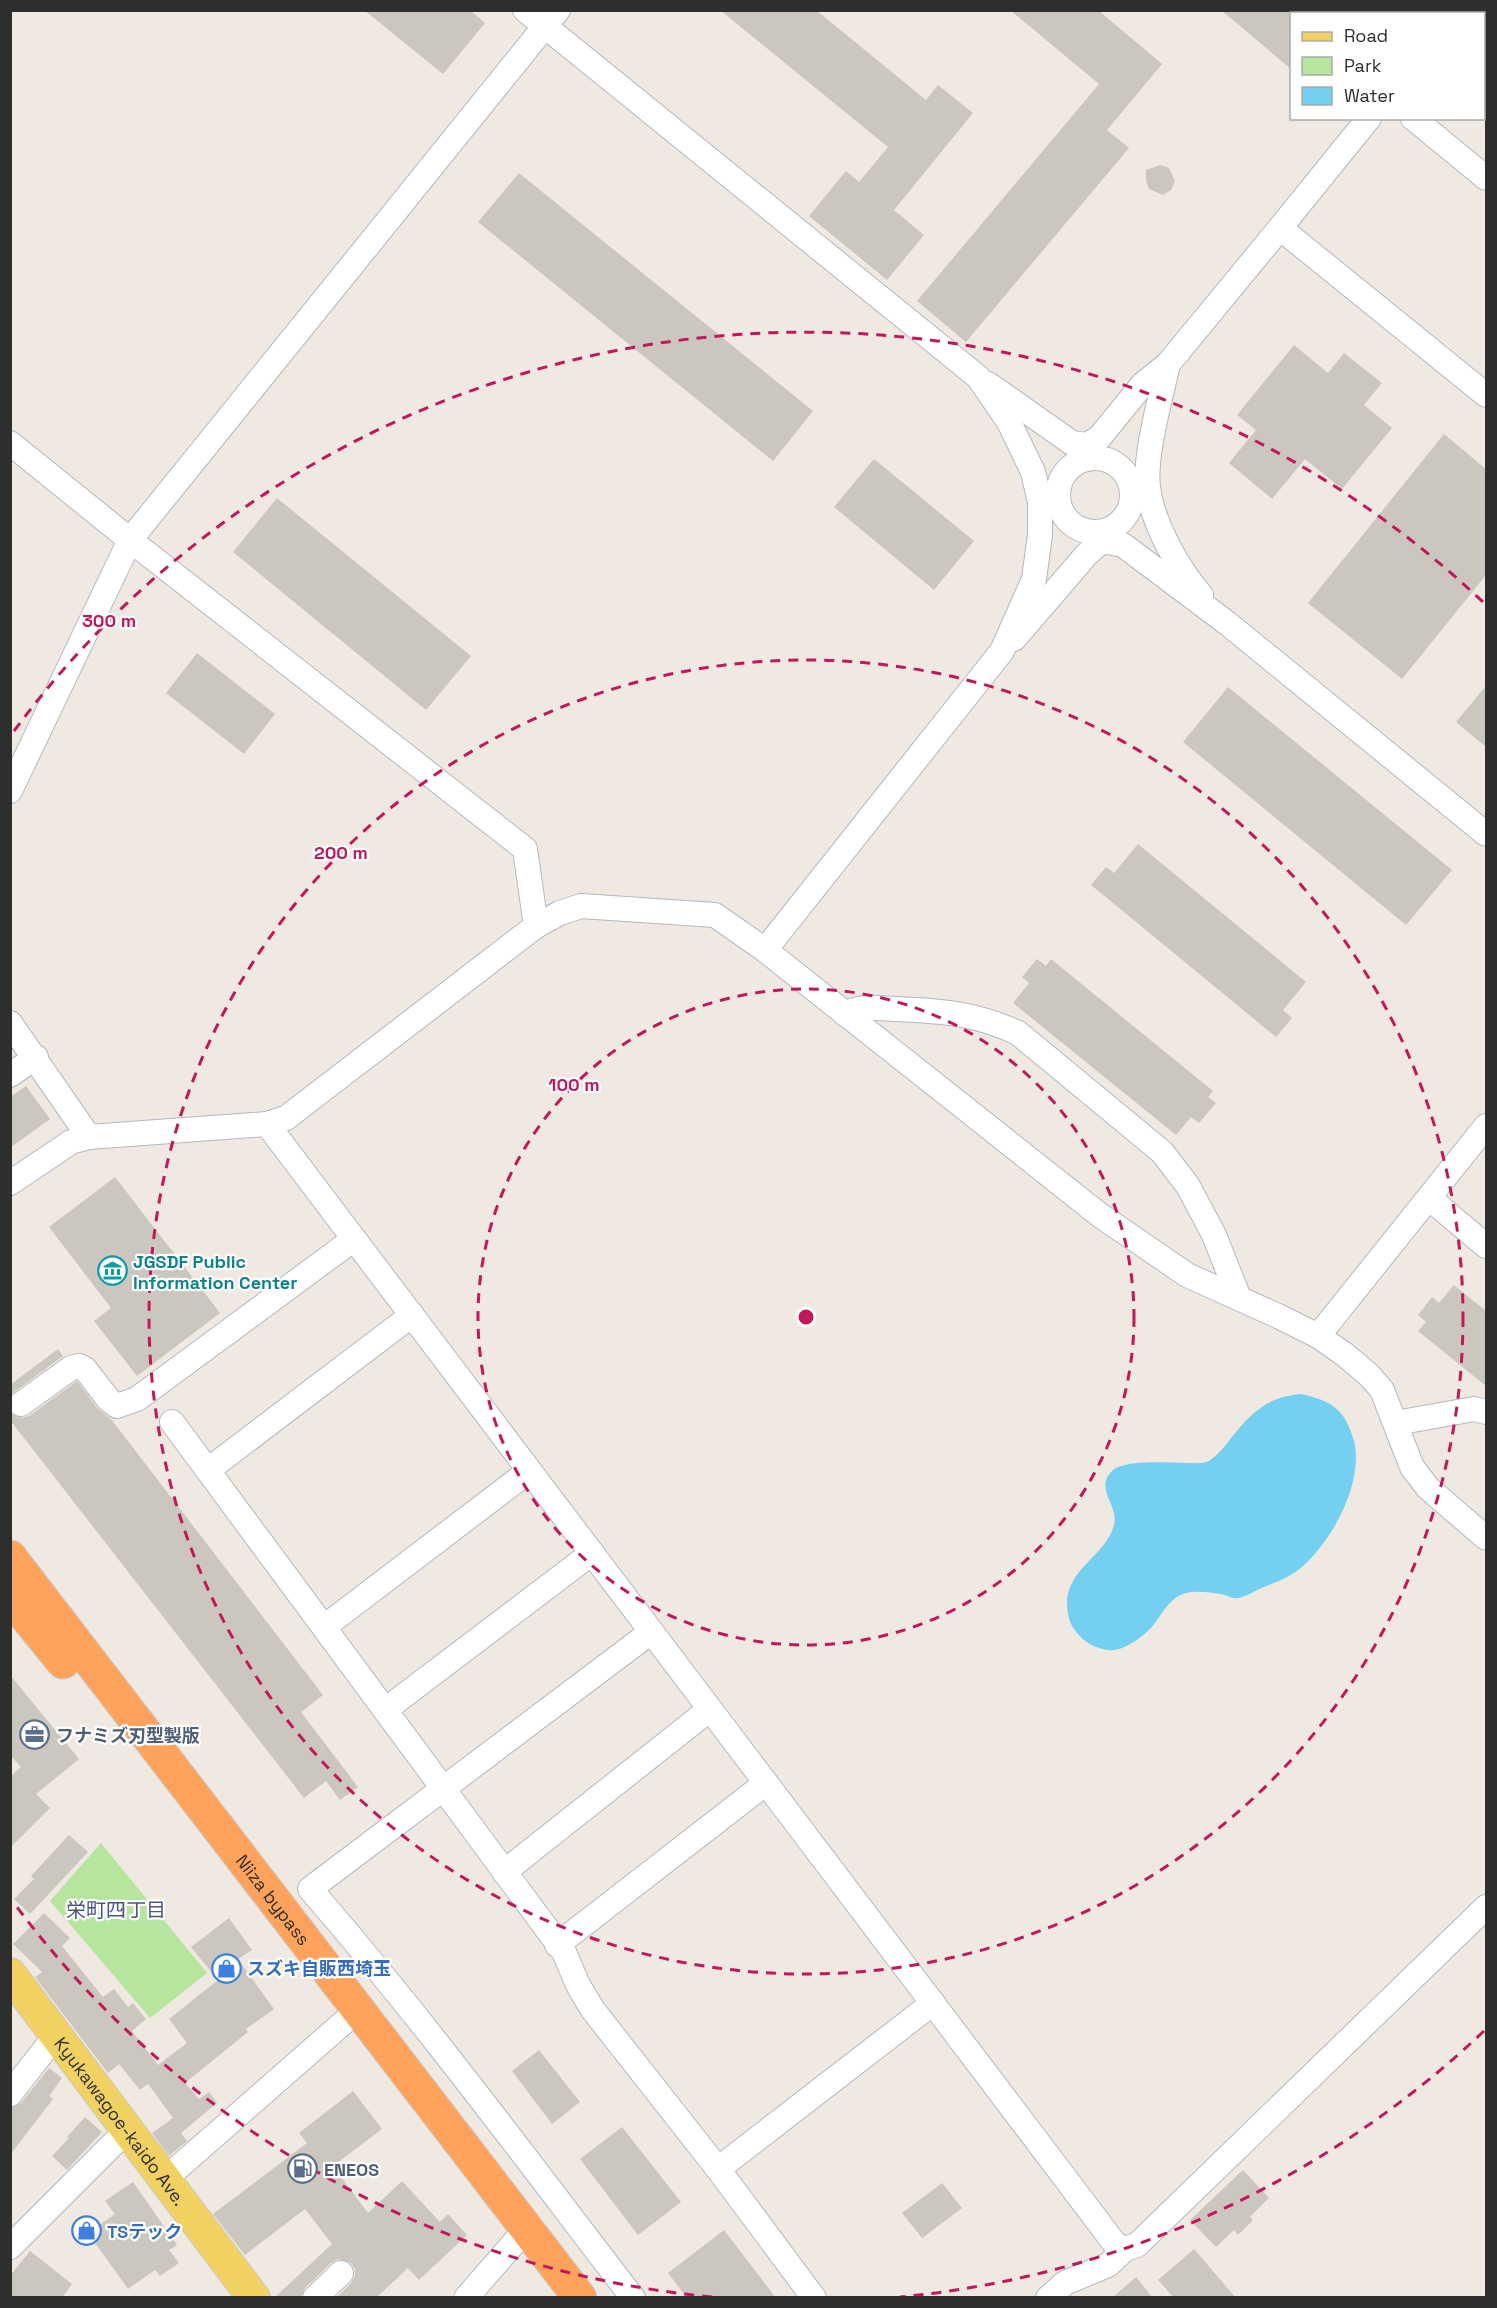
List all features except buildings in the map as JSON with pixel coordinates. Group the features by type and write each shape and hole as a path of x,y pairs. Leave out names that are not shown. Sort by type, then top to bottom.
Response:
{"highway":[{"name":"Niiza bypass","path":"10,1557 520,2236 554,2298"},
{"name":"Niiza bypass","path":"10,1597 344,2022 520,2236 580,2298"}],"main road":[{"name":"Kyukawagoe-kaido Ave.","path":"10,1974 254,2298"}],"street":[{"path":"525,10 551,18 978,377 1072,443 1116,464 1139,486 1176,559 1196,589 1227,623"},
{"path":"10,791 130,540 551,18"},
{"path":"1002,651 1034,579 1040,535 1050,502 1058,491 1061,479 1068,468 1079,461 1143,384 1168,364 1367,120"},
{"path":"1415,120 1486,178"},
{"path":"1280,228 1486,395"},
{"path":"765,950 1002,651 1024,629 1102,536 1124,518 1139,486 1154,432 1168,364"},
{"path":"978,377 1009,422 1050,502 1072,523 1081,529 1123,545 1227,623 1486,834"},
{"path":"10,442 130,540 525,849 536,926"},
{"path":"10,1183 71,1142 89,1137 267,1124 286,1118 536,926 560,913 581,906 715,915 765,950 1101,1216 1187,1275 1318,1336 1369,1374 1382,1390 1412,1467 1428,1488 1486,1538"},
{"path":"845,1014 866,1008 949,1011 995,1022 1018,1033 1162,1152 1188,1186 1214,1235 1239,1299"},
{"path":"10,1023 36,1057 89,1137"},
{"path":"10,1075 36,1057"},
{"path":"267,1124 1115,2244 1125,2250"},
{"path":"1318,1336 1486,1126"},
{"path":"1429,1198 1486,1246"},
{"path":"21,1404 71,1368 79,1366 85,1369 109,1400 117,1406 127,1403 137,1398 354,1239"},
{"path":"208,1470 412,1315"},
{"path":"1396,1423 1474,1409 1486,1412"},
{"path":"172,1422 564,1952 593,2010 718,2169 814,2298"},
{"path":"324,1628 529,1471"},
{"path":"385,1710 592,1553"},
{"path":"633,2298 442,2048 369,1957 310,1889 651,1632"},
{"path":"504,1872 710,1709"},
{"path":"557,1945 766,1783"},
{"path":"1048,2298 1065,2283 1108,2265 1125,2250 1137,2246 1486,1907"},
{"path":"718,2169 933,2003"},
{"path":"165,2179 344,2022"},
{"path":"10,2094 56,2035"},
{"path":"10,2247 127,2130"},
{"path":"466,2298 520,2236"},
{"path":"315,2298 341,2273"}],"green space":[{"path":"101,1843 207,1973 150,2018 50,1901"}],"water":[{"path":"1301,1394 1321,1400 1336,1408 1350,1430 1356,1457 1354,1474 1344,1509 1314,1555 1293,1573 1241,1597 1234,1598 1204,1592 1182,1594 1168,1604 1148,1631 1124,1647 1108,1650 1092,1645 1083,1639 1071,1623 1067,1600 1074,1579 1104,1545 1114,1525 1115,1518 1105,1484 1112,1471 1118,1467 1137,1463 1207,1462 1261,1407 1279,1398"}],"place":[{"name":"JGSDF Public Information Center","path":"112,1271"},
{"name":"フナミズ刃型製版","path":"35,1735"},
{"name":"スズキ自販西埼玉","path":"226,1968"},
{"name":"ENEOS","path":"303,2169"},
{"name":"TSテック","path":"86,2231"}],"district":[{"name":"栄町四丁目","path":"116,1910"}]}
